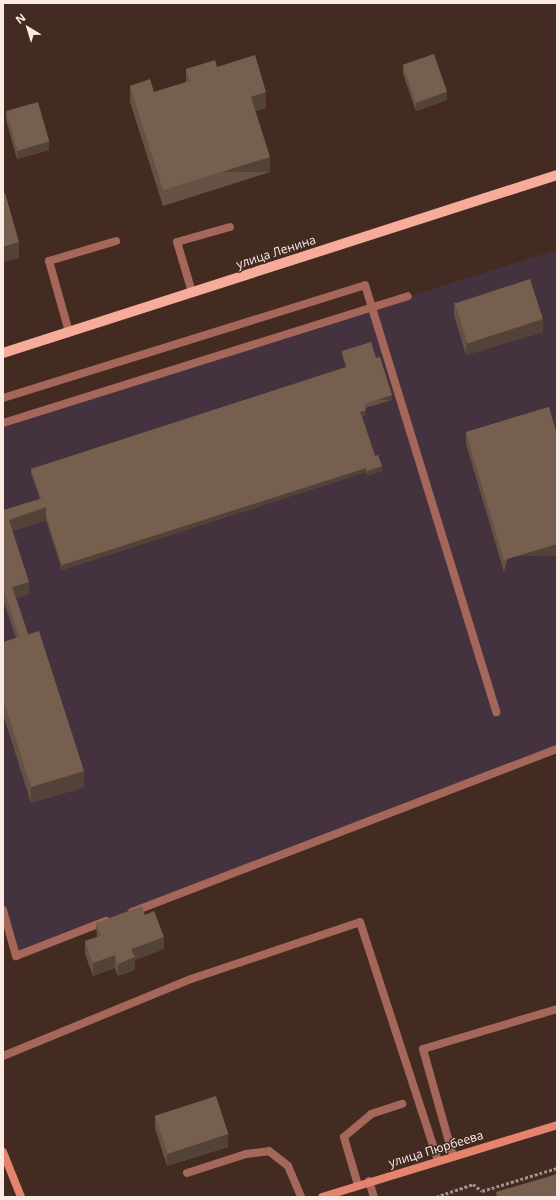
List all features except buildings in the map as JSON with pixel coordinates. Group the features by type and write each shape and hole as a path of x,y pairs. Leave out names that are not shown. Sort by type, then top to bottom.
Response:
{"main road":[{"name":"улица Ленина","path":"3,352 557,175"},
{"name":"улица Пюрбеева","path":"322,1197 369,1181 557,1125"},
{"path":"3,1152 21,1197"}],"lane":[{"path":"192,292 177,242 230,227"},
{"path":"69,332 49,261 116,240"},
{"path":"3,398 365,284 496,712"},
{"path":"3,423 408,296"},
{"path":"3,910 16,956 557,749"},
{"path":"3,1056 191,979 360,922 438,1160"},
{"path":"453,1156 423,1049 557,1009"},
{"path":"358,1185 344,1137 371,1114 402,1104"},
{"path":"187,1173 246,1154 268,1151 288,1166 302,1197"},
{"path":"369,1181 374,1197"}],"path":[{"path":"436,1197 472,1184 482,1191 557,1168"}],"shaded area":[{"path":"557,250 557,749 16,956 3,910 3,423"}]}
